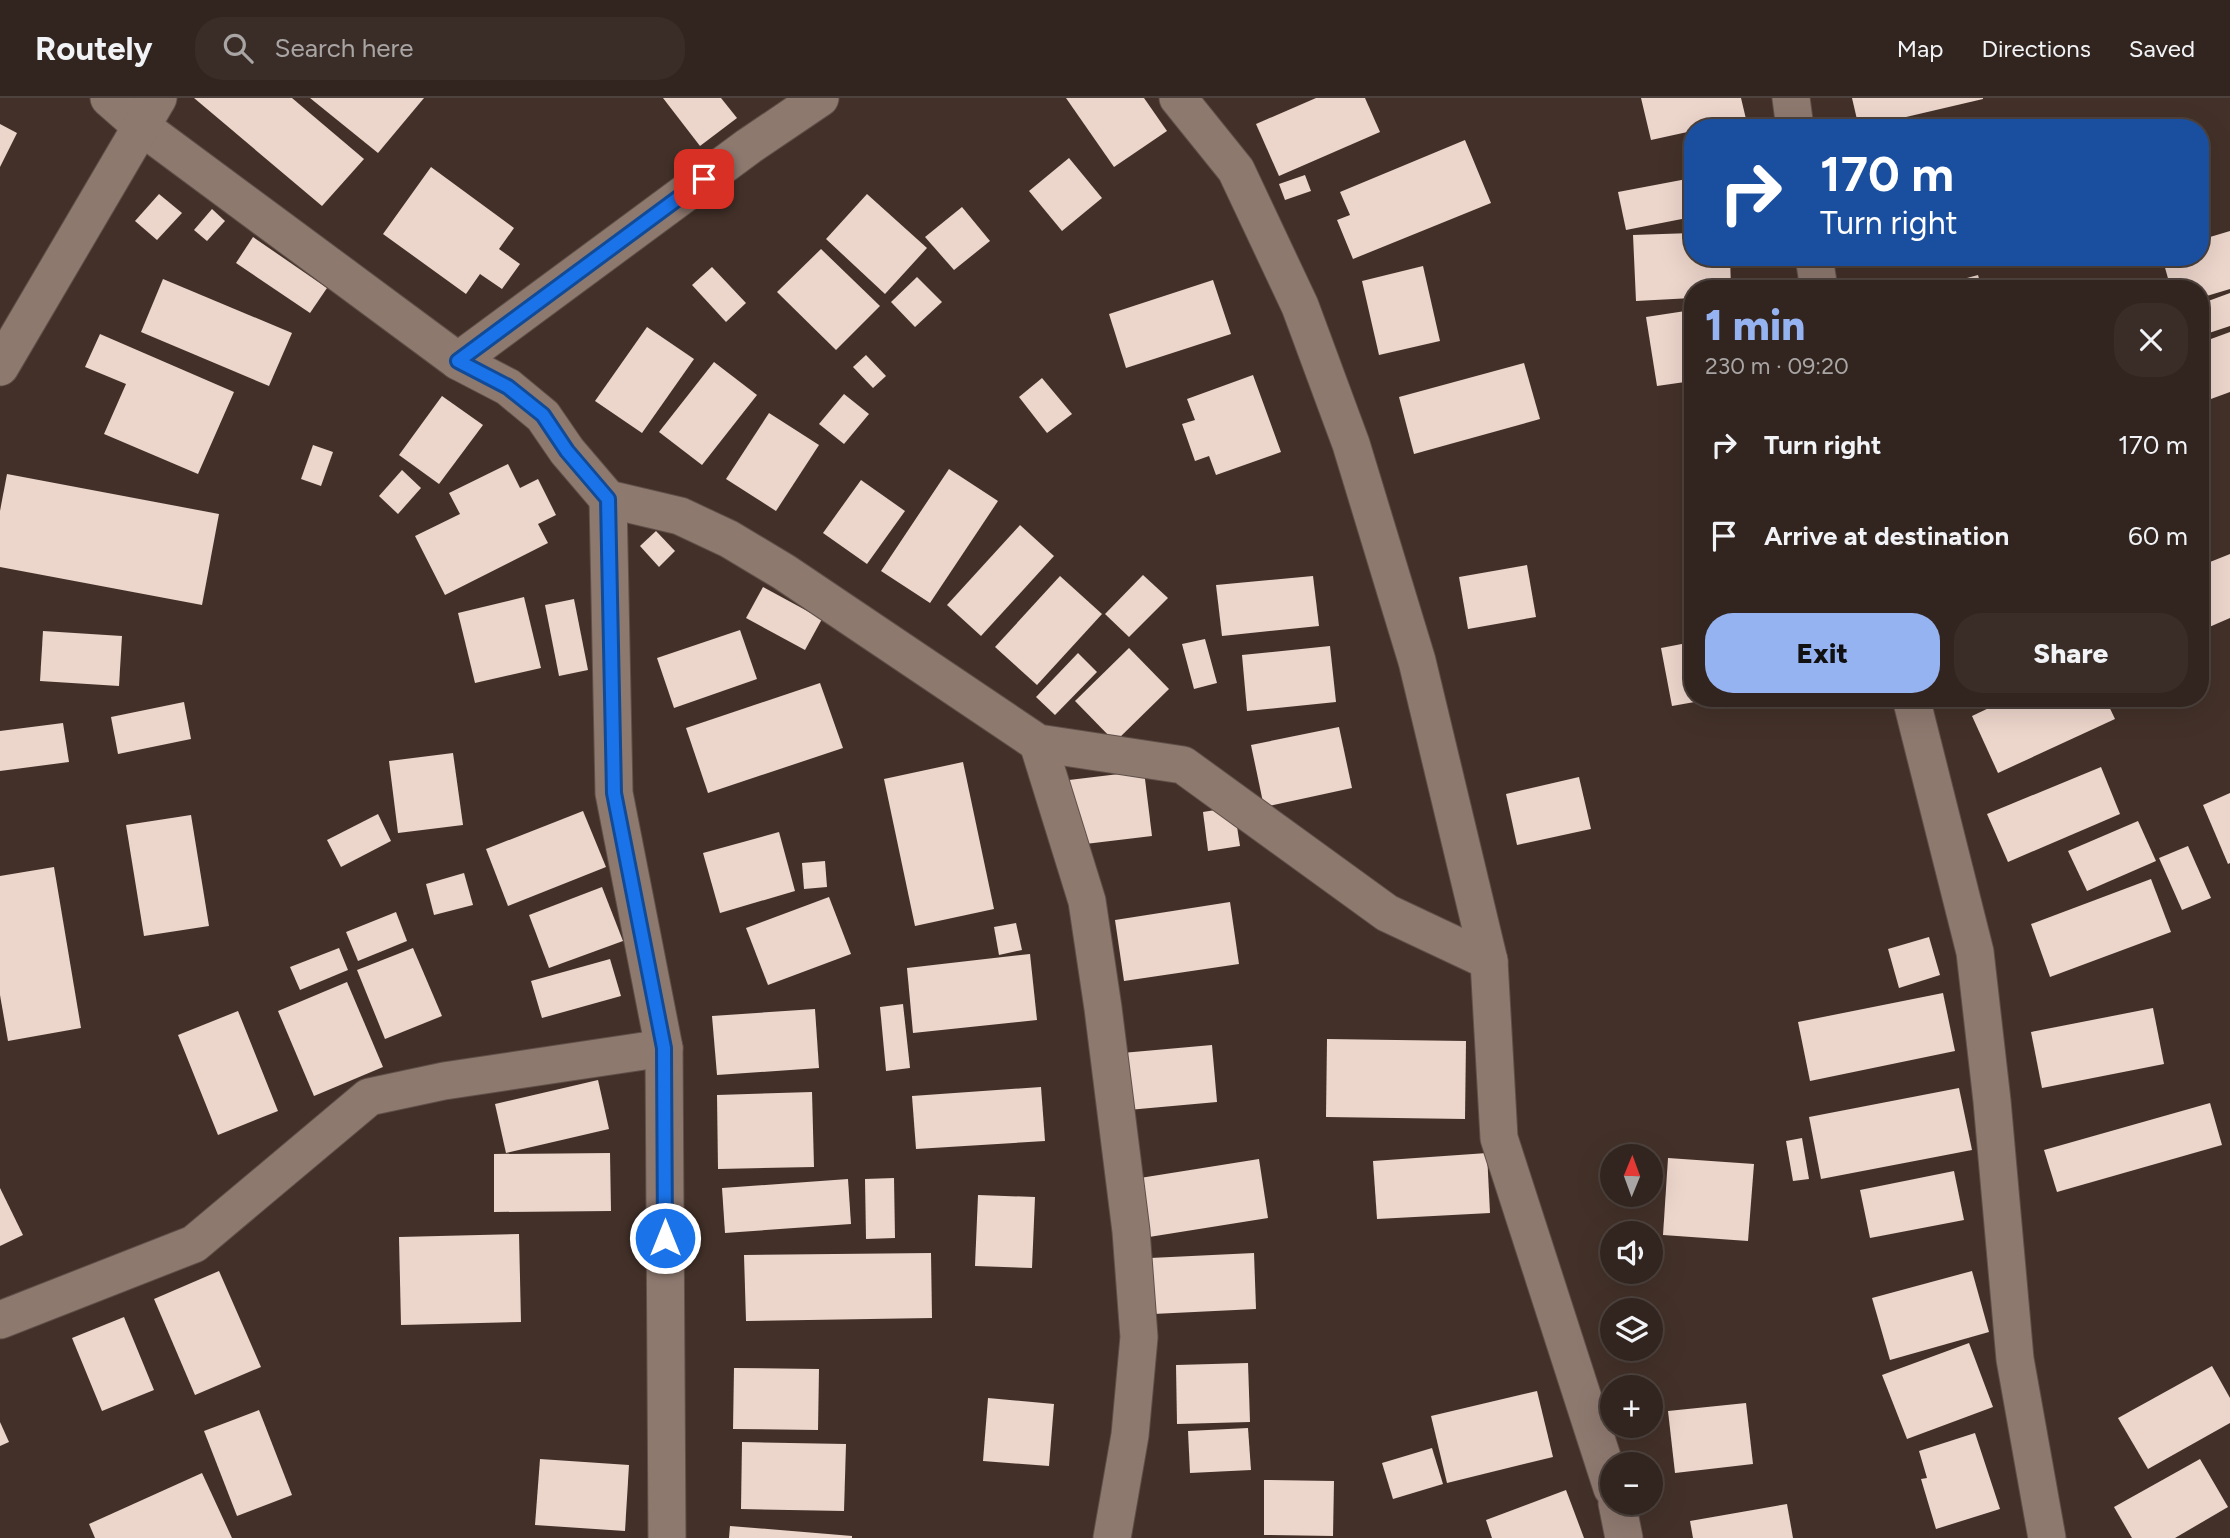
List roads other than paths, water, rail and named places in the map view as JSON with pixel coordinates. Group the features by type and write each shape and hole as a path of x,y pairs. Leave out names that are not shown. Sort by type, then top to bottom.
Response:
{"street":[{"path":"109,98 150,113 458,361 508,387 543,415 567,451 608,499 680,516 729,539 784,572 1038,743 1183,765 1387,913 1489,961"},
{"path":"458,361 749,146 820,98"},
{"path":"1178,98 1236,170 1300,306 1346,432 1417,661 1489,961 1499,1138 1600,1452"},
{"path":"1791,98 1794,119"},
{"path":"0,367 150,113"},
{"path":"608,499 614,793 664,1048 667,1538"},
{"path":"1913,707 1975,952 1992,1101 2015,1359 2048,1538"},
{"path":"1038,743 1087,901 1131,1231 1139,1337 1130,1435 1112,1538"},
{"path":"0,1320 194,1244 369,1097 444,1081 664,1048"},
{"path":"1619,1515 1624,1538"}]}
